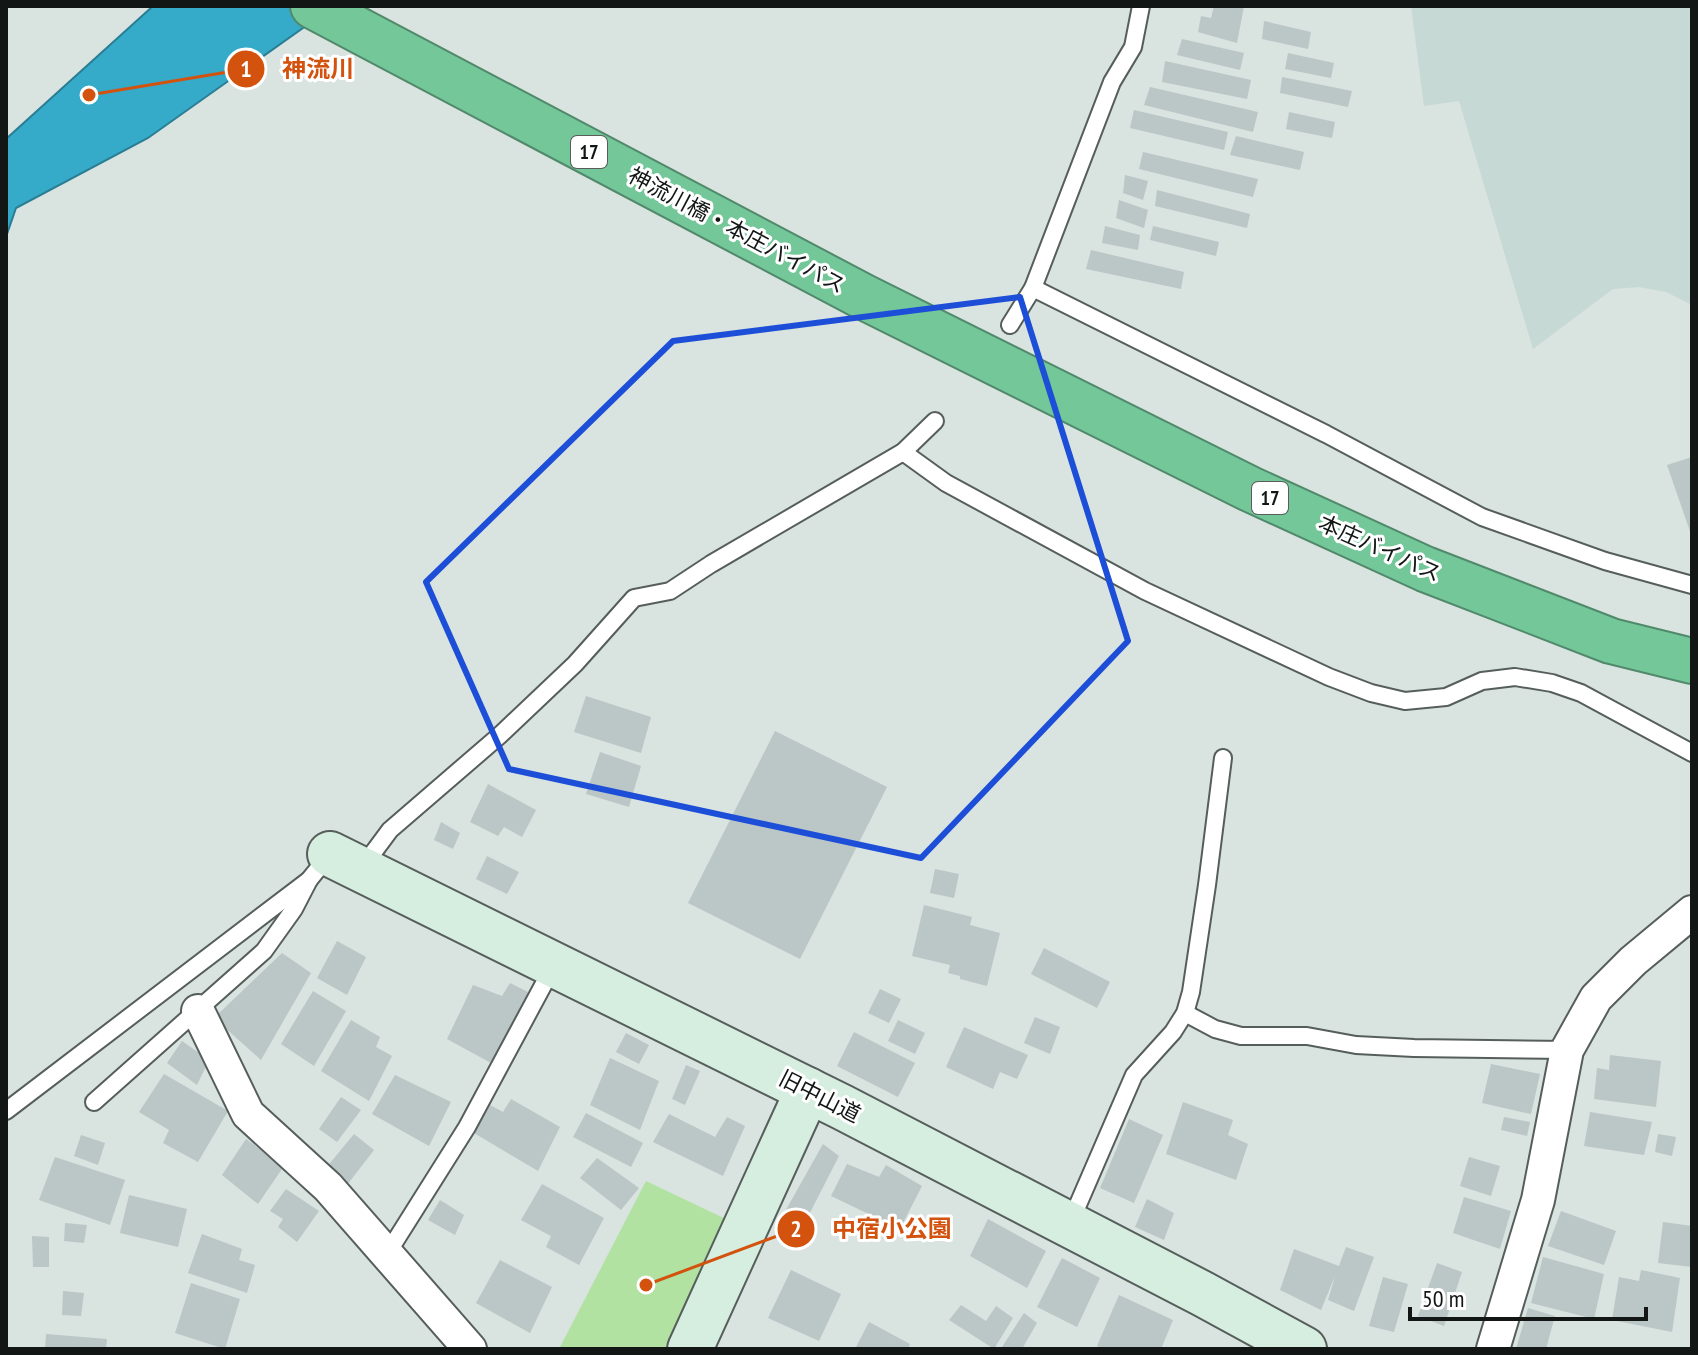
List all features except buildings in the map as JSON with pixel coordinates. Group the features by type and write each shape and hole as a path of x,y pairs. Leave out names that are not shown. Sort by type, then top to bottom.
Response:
{"highway":[{"name":"神流川橋・本庄バイパス","path":"313,6 864,297"},
{"name":"本庄バイパス","path":"864,297 1250,489 1425,569 1611,641 1692,661"}],"main road":[{"name":"旧中山道","path":"333,868 554,965 808,1090 1304,1349"},
{"path":"690,1349 808,1090"}],"street":[{"path":"1493,1349 1538,1200 1567,1050 1596,998 1633,961 1692,912"},
{"path":"198,1011 248,1114 328,1187 470,1349"}],"lane":[{"path":"1010,325 1033,288 1112,82 1133,47 1141,6"},
{"path":"1033,288 1326,434 1482,517 1605,561 1692,585"},
{"path":"6,1111 333,868 390,830 532,705 575,664 634,598 670,591 903,452 935,421"},
{"path":"903,452 946,483 1145,591 1357,688 1405,701 1446,697 1482,681 1515,677 1552,683 1581,693 1692,753"},
{"path":"1069,1224 1134,1075 1173,1032 1185,1013 1207,885 1223,758"},
{"path":"94,1102 264,951 294,909 333,868"},
{"path":"387,1254 467,1127 554,965"},
{"path":"1185,1013 1215,1029 1241,1036 1307,1036 1356,1045 1414,1048 1567,1050"}],"highlighted area":[{"path":"1020,297 1128,641 921,858 509,769 426,582 673,341"}],"shaded area":[{"path":"1411,6 1692,6 1692,305 1666,292 1639,287 1613,289 1533,349 1459,101 1424,106"}],"green space":[{"path":"646,1181 730,1221 670,1349 559,1349"}],"water":[{"path":"153,6 334,6 148,138 16,208 6,237 6,139"}],"place":[{"name":"神流川","path":"89,95"},
{"name":"中宿小公園","path":"646,1285"}]}
